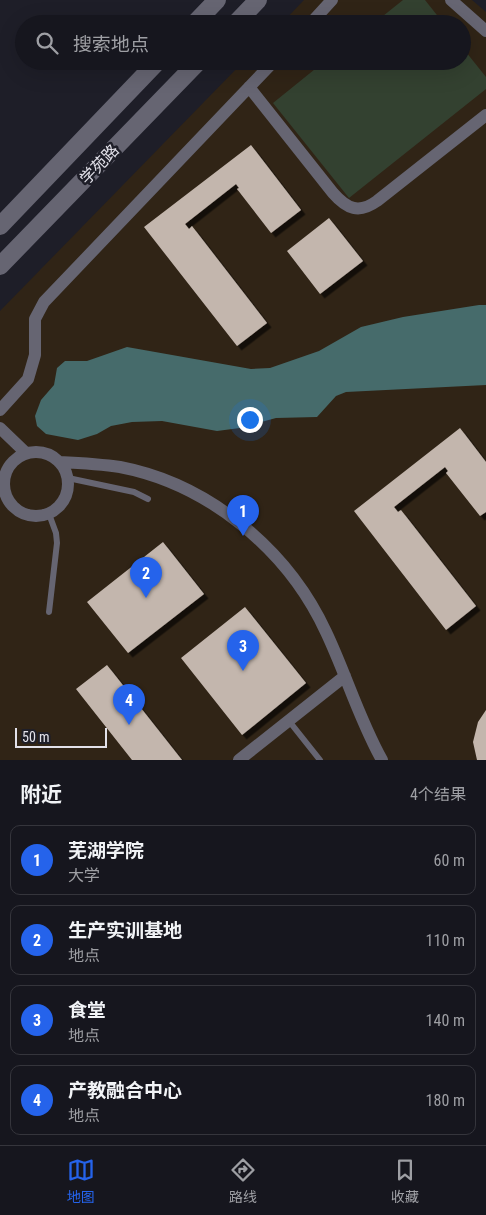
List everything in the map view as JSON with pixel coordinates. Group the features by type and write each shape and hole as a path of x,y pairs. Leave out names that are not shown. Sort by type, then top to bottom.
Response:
{"main road":[{"path":"203,15 217,0"},
{"path":"244,15 258,0"},
{"name":"学苑路","path":"0,226 149,70"},
{"name":"学苑路","path":"0,266 190,70"}],"street":[{"path":"318,15 332,0"},
{"path":"451,0 468,15"},
{"path":"471,18 486,31"},
{"path":"0,410 28,379 35,355 35,319 44,302 265,70"},
{"path":"249,87 333,194 348,207 356,209 370,206 486,115"},
{"path":"0,428 26,453"},
{"path":"38,452 46,453 59,462 68,478 68,491 62,505 49,514 34,517 19,512 8,501 2,489 3,472 16,458 26,453 38,452"},
{"path":"59,462 112,466 147,475 199,496 223,511 269,549 305,592 327,632 368,736 382,760"},
{"path":"239,760 345,676"}],"lane":[{"path":"68,478 134,492 148,499"},
{"path":"49,514 57,542 49,612"},
{"path":"289,721 320,760"}],"shaded area":[{"path":"304,0 472,0 486,12 486,760 0,760 0,311 235,70 471,70 471,15 290,15"},
{"path":"403,0 425,0 437,15 384,15"},
{"path":"471,58 486,77 486,89 349,198 273,103 314,70 471,70"},
{"path":"486,305 486,385 346,392 336,396 317,417 276,418 240,428 217,431 162,421 132,422 111,426 97,434 78,440 46,434 37,426 35,416 41,400 54,385 57,368 65,361 87,361 127,347 251,369 270,368 319,351 361,327 403,317"}],"building":[{"path":"251,145 301,210 271,233 237,189 239,188 236,184 185,224 189,229 192,226 267,323 237,346 144,227"},
{"path":"329,218 363,261 320,294 287,251"},
{"path":"460,428 486,462 486,512 480,516 446,473 448,471 445,467 394,507 398,512 401,510 476,606 446,630 354,511"},
{"path":"163,542 204,594 128,653 87,602"},
{"path":"245,607 306,683 242,735 181,658"},
{"path":"107,665 182,760 132,760 76,689"},
{"path":"486,710 486,760 477,760 473,742 478,722"}],"place":[{"name":"芜湖学院","path":"243,536"},
{"name":"生产实训基地","path":"146,598"},
{"name":"食堂","path":"243,671"},
{"name":"产教融合中心","path":"129,725"}]}
